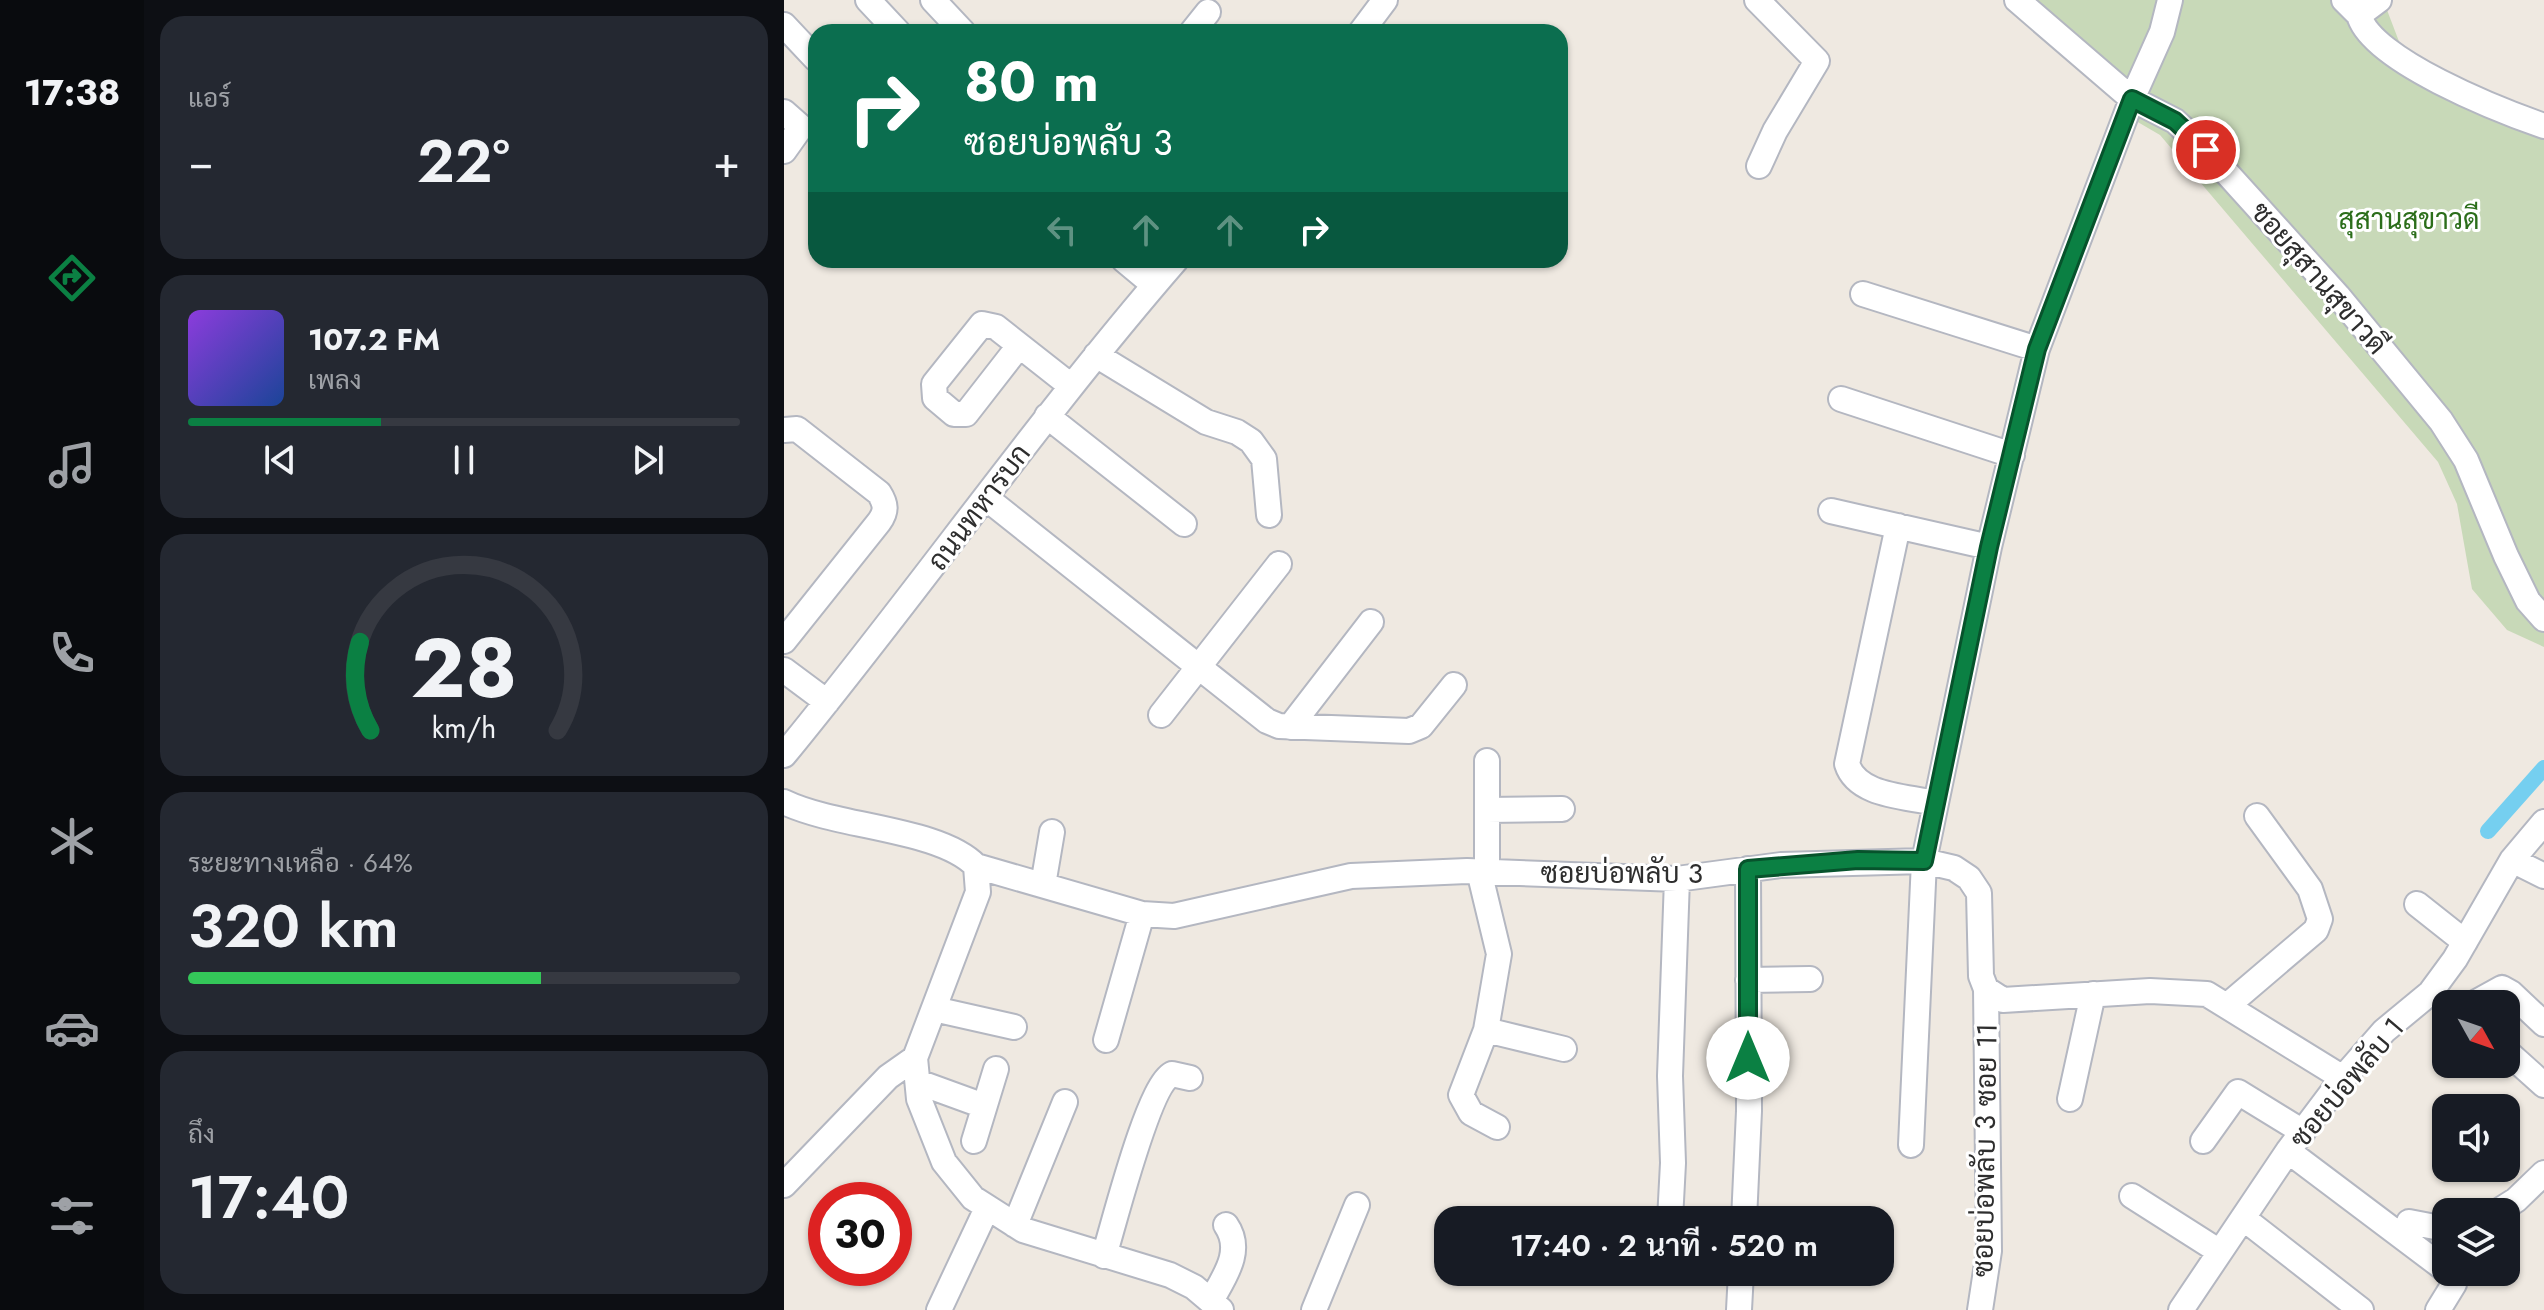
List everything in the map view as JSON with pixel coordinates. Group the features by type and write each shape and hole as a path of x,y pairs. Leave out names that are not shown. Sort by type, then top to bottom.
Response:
{"street":[{"path":"868,0 890,24"},
{"path":"933,0 956,24"},
{"path":"1367,24 1385,0"},
{"path":"1757,0 1817,61 1775,131 1759,166"},
{"name":"ซอยสุสานสุขาวดี","path":"2017,0 2132,99 2175,121 2206,150 2338,296 2441,421 2466,460 2528,601 2544,619"},
{"path":"1911,1145 1924,861 1989,547 2037,349 2132,99 2162,32 2170,0"},
{"path":"2379,0 2352,8 2370,37 2389,53 2495,108 2544,126"},
{"path":"1198,24 1208,12"},
{"path":"784,25 808,50"},
{"path":"784,151 800,127"},
{"path":"1134,268 1154,285"},
{"name":"ถนนทหารบก","path":"784,755 1047,416 1169,268"},
{"path":"1863,294 2037,349"},
{"path":"1019,346 1071,386"},
{"path":"1096,355 1206,422 1237,432 1251,441 1264,459 1269,515"},
{"path":"1841,399 2012,455"},
{"path":"1047,416 1184,524"},
{"path":"784,430 797,429 879,493 885,503 885,513 879,522 784,641"},
{"path":"986,498 1267,721 1290,727 1409,731 1421,726 1454,685"},
{"path":"1831,511 1989,547"},
{"path":"1898,526 1847,764 1852,779 1864,787 1934,803"},
{"path":"1161,715 1279,564"},
{"path":"1290,727 1371,622"},
{"path":"784,670 827,702"},
{"path":"1487,761 1483,871 1499,954 1486,1030 1461,1095 1471,1113 1497,1127"},
{"name":"ซอยบ่อพลับ 3","path":"784,802 811,815 948,845 976,866 1142,914 1174,916 1351,876 1483,871 1677,879 1748,869 1858,860 1924,861 1954,868 1969,878 1979,893 1981,976 1986,989"},
{"path":"1487,810 1562,809"},
{"path":"2228,1005 2316,930 2320,919 2310,889 2257,816"},
{"name":"ซอยบ่อพลับ 1","path":"2443,990 2465,942 2512,860 2544,822"},
{"path":"1043,885 1052,832"},
{"path":"2512,860 2544,876"},
{"path":"976,866 978,892 934,1009 917,1070 925,1121 944,1162 973,1198 1015,1225 1170,1275 1194,1287 1216,1306 1234,1248 1235,1238 1226,1225"},
{"path":"1745,1206 1749,1111 1748,869"},
{"path":"1671,1206 1673,1163 1670,1076 1677,879"},
{"path":"2417,904 2465,942"},
{"path":"1106,1040 1142,914"},
{"path":"1748,980 1810,979"},
{"path":"1986,989 2003,1000 2150,991 2207,994 2343,1078"},
{"name":"ซอยบ่อพลับ 3 ซอย 11","path":"1980,1310 1989,1251 1986,989"},
{"path":"2070,1099 2093,994"},
{"path":"2520,1001 2544,1024"},
{"name":"ซอยบ่อพลับ 1","path":"2181,1310 2296,1141 2343,1078 2384,1031 2432,1003"},
{"path":"934,1009 1014,1027"},
{"path":"1486,1030 1564,1049"},
{"path":"2520,1064 2544,1085"},
{"path":"974,1141 996,1069"},
{"path":"784,1185 888,1077 917,1070 984,1106"},
{"path":"1104,1256 1143,1127 1162,1081 1172,1074 1190,1078"},
{"path":"2203,1141 2238,1092 2432,1257"},
{"path":"1015,1225 1065,1102"},
{"path":"2518,1198 2544,1173"},
{"path":"2132,1196 2220,1252"},
{"path":"1314,1310 1357,1205"},
{"path":"939,1310 987,1208"},
{"path":"2243,1218 2361,1310"},
{"path":"2409,1222 2432,1226"},
{"path":"1739,1310 1740,1286"},
{"path":"2438,1310 2453,1286"}],"green space":[{"name":"สุสานสุขาวดี","path":"2019,0 2335,0 2387,10 2411,73 2544,126 2544,647 2507,630 2472,589 2457,504 2438,462 2160,135 2136,121 2140,99"}],"waterway":[{"path":"2488,831 2544,768"}],"route":[{"path":"1748,1058 1748,869 1858,860 1924,861 1989,547 2037,349 2132,99 2175,121 2206,150"}]}
